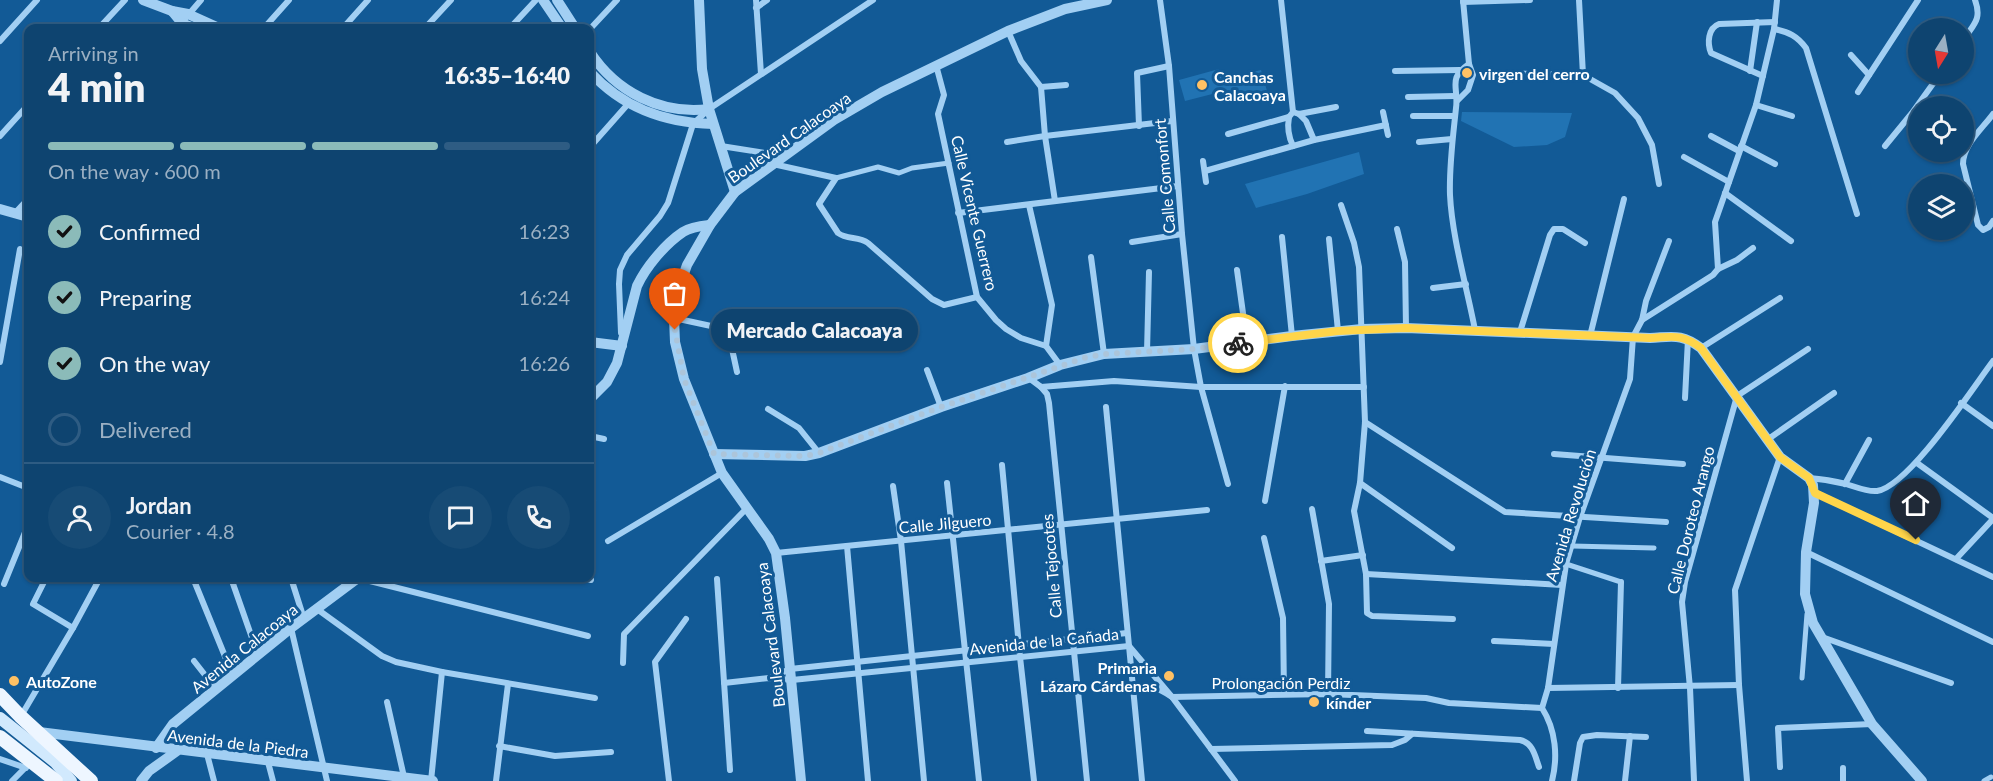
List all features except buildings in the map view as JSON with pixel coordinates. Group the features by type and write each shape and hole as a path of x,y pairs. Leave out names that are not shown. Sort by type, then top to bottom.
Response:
{"main road":[{"path":"0,695 91,781"},
{"path":"0,705 20,716"},
{"path":"0,718 55,762 71,781"},
{"path":"39,732 80,781"},
{"path":"0,737 28,765 56,781"}],"street":[{"path":"0,41 37,0"},
{"path":"103,24 125,0"},
{"path":"143,0 173,5 182,22 201,0"},
{"path":"268,24 289,0"},
{"path":"347,24 368,0"},
{"path":"429,24 451,0"},
{"path":"514,24 536,0"},
{"path":"543,0 559,24"},
{"path":"557,0 572,24"},
{"path":"594,25 617,0"},
{"path":"699,0 702,69 709,109 735,192"},
{"path":"756,0 761,74"},
{"path":"756,8 767,0"},
{"path":"622,346 619,284 621,270 627,255 668,203 693,124 709,109 873,0"},
{"name":"Boulevard Calacoaya","path":"801,781 776,553 769,539 722,473 684,379 675,342 674,318 687,265 710,225 735,192 834,120 936,64 1008,31 1065,9 1107,0"},
{"name":"Calle Comonfort","path":"1160,0 1169,66 1172,121 1194,349 1201,387 1228,483"},
{"path":"1281,0 1294,114 1287,127 1288,137 1293,146"},
{"path":"1408,97 1456,98 1468,90 1473,75 1469,64 1463,1 1530,0"},
{"path":"1579,0 1583,75"},
{"path":"1718,269 1715,222 1756,105 1778,0"},
{"path":"1858,92 1918,0"},
{"path":"1974,24 1979,12 1976,0"},
{"path":"1750,71 1757,22"},
{"path":"1763,76 1711,52 1709,46 1712,28 1719,24 1757,22 1774,26 1799,38 1806,48 1857,214"},
{"path":"1008,31 1021,61 1041,87 1045,136 1055,201"},
{"path":"1851,55 1869,75"},
{"path":"594,59 615,81 644,99 673,110 709,109"},
{"name":"Calle Vicente Guerrero","path":"936,64 944,95 938,114 977,297 1006,329 1021,338 1046,346"},
{"path":"1469,64 1456,76 1450,197 1475,330"},
{"path":"1139,126 1137,73 1169,66"},
{"path":"1395,71 1460,70"},
{"path":"1487,73 1583,75 1615,93 1638,117 1652,145 1659,184"},
{"path":"594,76 609,91 628,104 650,113 693,124 713,124"},
{"path":"1885,146 1933,84"},
{"path":"1041,87 1066,85"},
{"path":"594,142 628,104"},
{"path":"1756,105 1792,116"},
{"path":"1228,134 1294,114 1336,107"},
{"path":"0,135 24,109"},
{"path":"1383,112 1388,135"},
{"path":"1294,114 1306,121 1312,130 1314,140"},
{"path":"1993,114 1963,155 1963,164 1978,225 1983,230 1993,221"},
{"path":"1413,116 1455,116"},
{"path":"1008,142 1172,121"},
{"path":"1205,171 1314,140 1386,125"},
{"path":"1711,136 1775,164"},
{"path":"1419,142 1452,139"},
{"path":"721,146 784,156"},
{"path":"1684,157 1729,182"},
{"path":"1203,160 1206,182"},
{"path":"773,164 836,178 878,166 899,173 912,168 949,163"},
{"path":"836,178 819,204 838,233 842,236 863,239 938,303 951,304 977,297"},
{"path":"958,213 1178,186"},
{"path":"1725,193 1791,241"},
{"path":"1590,336 1624,199"},
{"path":"15,213 24,203"},
{"path":"1029,205 1052,305 1046,346 1060,365"},
{"path":"1341,205 1358,255 1365,422 1360,483 1354,511 1366,574 1367,613 1372,616 1453,619"},
{"path":"0,209 24,216"},
{"path":"594,395 612,375 637,286 643,274 683,232 694,227 710,225"},
{"path":"1397,229 1406,262 1406,328"},
{"path":"1520,332 1550,235 1554,229 1563,229 1585,243"},
{"path":"1132,242 1182,234"},
{"path":"1282,237 1292,336"},
{"path":"1329,239 1338,331"},
{"path":"1633,337 1642,320 1646,301 1669,241"},
{"path":"1642,320 1753,248"},
{"path":"0,362 20,249"},
{"path":"1091,257 1104,354"},
{"path":"1237,270 1247,342"},
{"path":"1147,352 1149,272"},
{"path":"1433,288 1466,284"},
{"path":"1701,348 1780,298"},
{"path":"674,318 725,329 729,335 737,372"},
{"path":"714,454 805,456 819,453 1060,365 1104,354 1194,349 1362,329 1475,330 1688,339 1701,348 1780,457 1809,478 1877,491 1885,488 1917,463 1993,361"},
{"name":"Avenida Revolución","path":"1542,706 1548,688 1566,564 1580,517 1630,380 1633,337"},
{"path":"1685,398 1688,339"},
{"path":"594,342 622,346"},
{"path":"1737,396 1808,349"},
{"path":"927,370 941,407"},
{"path":"1028,378 1041,387 1114,381 1201,387 1364,387"},
{"path":"1265,501 1285,386"},
{"name":"Calle Tejocotes","path":"1041,387 1047,394 1049,403 1072,651 1087,781"},
{"path":"1767,440 1834,393"},
{"name":"Calle Doroteo Arango","path":"1694,781 1683,592 1737,396"},
{"path":"1961,403 1993,426"},
{"path":"1106,406 1142,781"},
{"path":"768,409 800,428 819,453"},
{"path":"1365,422 1505,512 1666,522"},
{"path":"594,437 604,439"},
{"path":"1845,484 1869,440"},
{"path":"1554,454 1683,464"},
{"path":"1748,781 1739,686 1735,590 1780,457"},
{"path":"1917,463 1993,519 1956,559"},
{"path":"1002,465 1034,781"},
{"path":"608,542 722,473"},
{"path":"0,477 24,486"},
{"path":"1809,478 1815,493 1806,552 1805,594 1808,609 1821,637 1872,724 1923,781"},
{"path":"947,483 979,781"},
{"path":"1360,483 1452,548"},
{"path":"893,486 901,541 924,781"},
{"path":"1815,493 1993,576"},
{"path":"623,663 624,634 747,508"},
{"path":"1312,509 1329,616 1328,694"},
{"name":"Calle Jilguero","path":"776,553 1207,510"},
{"path":"4,584 24,535"},
{"path":"1264,538 1283,618 1284,694"},
{"path":"847,546 868,781"},
{"path":"1572,546 1654,549"},
{"path":"1806,552 1993,642"},
{"path":"1321,561 1363,555"},
{"path":"1566,564 1621,582 1618,688"},
{"path":"1366,574 1562,585"},
{"path":"717,579 730,771"},
{"path":"44,582 33,603 73,628"},
{"path":"20,716 98,582"},
{"path":"195,582 232,676"},
{"path":"232,582 258,655"},
{"path":"292,582 304,619"},
{"name":"Avenida Calacoaya","path":"156,748 173,724 291,628 353,582"},
{"path":"374,582 588,636"},
{"path":"317,609 382,656 396,662 441,672 595,698"},
{"path":"1802,678 1808,609"},
{"path":"669,781 655,662 686,619"},
{"path":"291,628 327,781"},
{"name":"Avenida de la Cañada","path":"791,674 858,662 1127,633"},
{"path":"1821,637 1951,683"},
{"path":"1494,641 1554,644"},
{"name":"Avenida de la Cañada","path":"791,674 859,673 1129,646 1172,697 1235,781"},
{"path":"194,661 216,689"},
{"path":"432,781 441,672"},
{"path":"724,683 791,674"},
{"path":"769,678 791,674"},
{"path":"496,781 508,684"},
{"name":"Prolongación Perdiz","path":"1134,693 1148,686 1162,690 1172,697 1328,694 1433,699 1449,703 1542,706"},
{"path":"1548,688 1739,686"},
{"path":"387,702 404,779"},
{"path":"1542,706 1549,719 1556,754 1557,763 1552,781"},
{"path":"1780,767 1778,728 1872,724"},
{"path":"1367,731 1527,741 1539,767"},
{"name":"Avenida de la Piedra","path":"39,732 432,781"},
{"path":"1212,749 1392,746 1412,734"},
{"path":"1574,781 1583,737 1589,735 1646,738"},
{"path":"1624,781 1630,736"},
{"path":"499,746 555,756 611,752"},
{"path":"141,781 149,771 177,751"},
{"path":"207,754 214,781"},
{"path":"0,759 28,765"},
{"path":"268,762 273,781"},
{"path":"12,781 28,765"},
{"path":"1843,768 1843,781"},
{"path":"1984,781 1991,777"}],"shaded area":[{"path":"1219,69 1222,80 1261,70 1267,91 1228,102 1224,91 1185,101 1179,80"},
{"path":"1462,112 1572,113 1565,137 1547,145 1514,147 1461,121"},
{"path":"1359,152 1364,174 1307,194 1256,208 1245,184"}],"way so far":[{"path":"675,330 675,342 684,379 714,454 805,456 819,453 941,407 1084,358 1104,354 1194,349 1238,343"}],"place":[{"name":"virgen del cerro","path":"1467,73"},
{"name":"Canchas Calacoaya","path":"1202,85"},
{"name":"Mercado Calacoaya","path":"675,330"},
{"name":"Primaria Lázaro Cárdenas","path":"1169,676"},
{"name":"AutoZone","path":"14,681"},
{"name":"kínder","path":"1314,702"}],"route":[{"path":"1238,343 1338,331 1406,328 1688,339 1701,348 1780,457 1809,478 1815,493 1916,540"}]}
